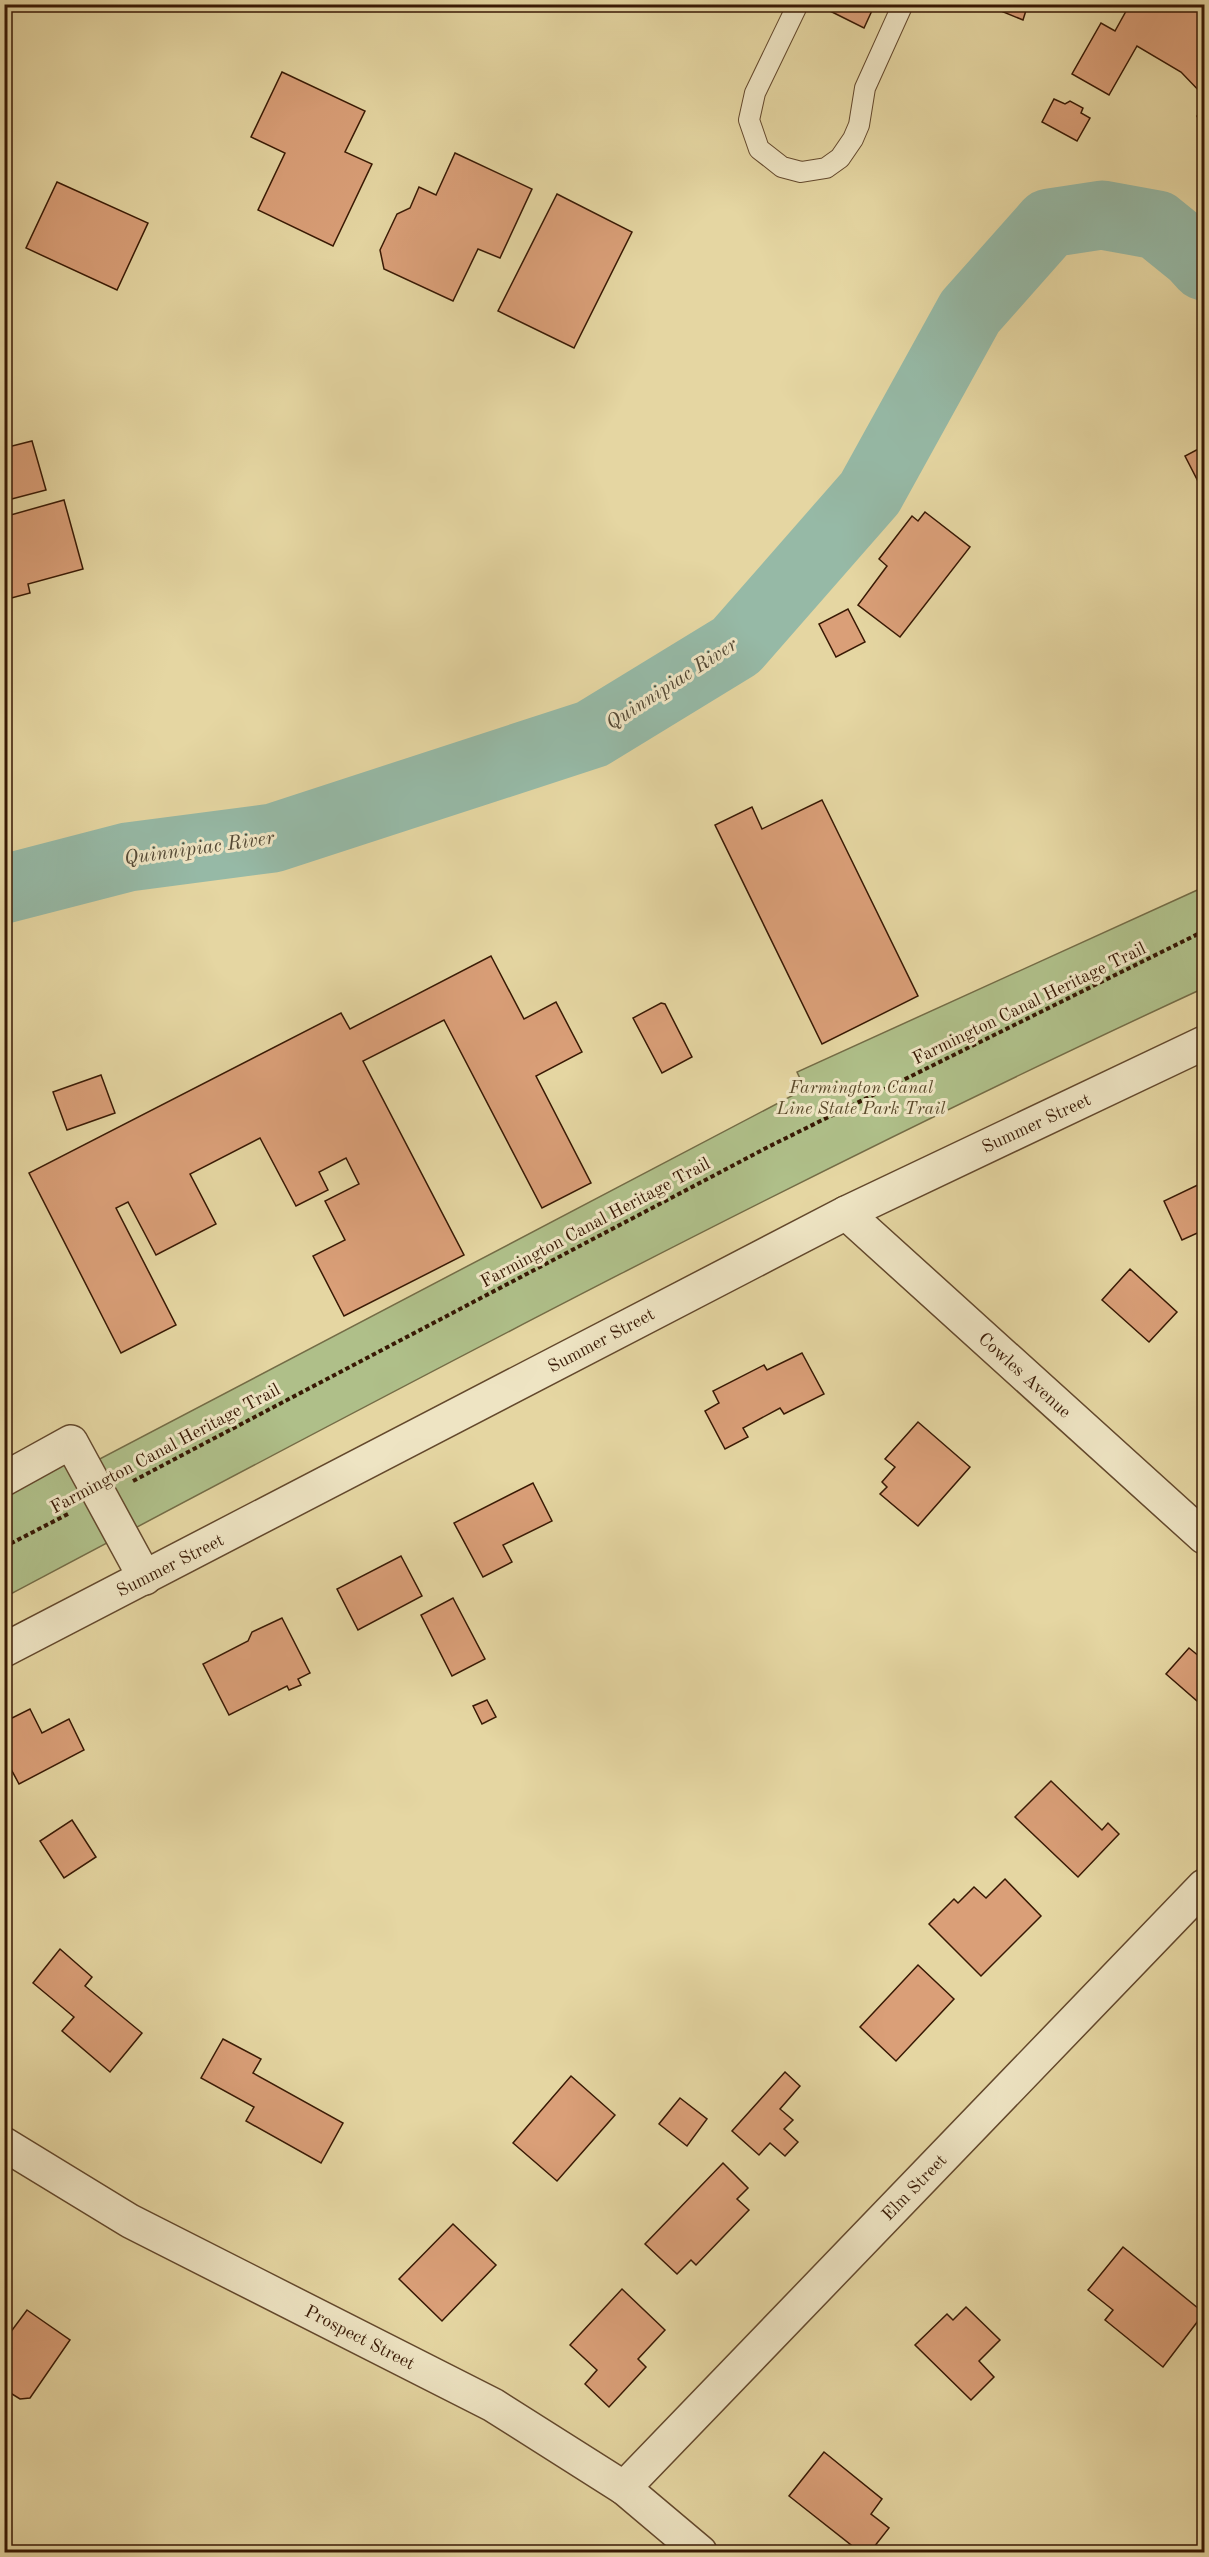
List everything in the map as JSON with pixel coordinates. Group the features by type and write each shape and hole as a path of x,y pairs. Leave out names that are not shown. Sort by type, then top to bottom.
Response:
{"street":[{"name":"Summer Street","path":"4,1650 846,1213 1204,1043"},
{"name":"Cowles Avenue","path":"846,1213 1204,1537"},
{"path":"4,1479 71,1442 145,1578"},
{"name":"Elm Street","path":"624,2488 1204,1886"},
{"name":"Prospect Street","path":"4,2144 130,2221 494,2405 624,2488 700,2553"}],"lane":[{"path":"798,4 755,93 749,120 759,149 782,167 801,172 826,168 840,158 853,139 859,125 865,88 903,4"}],"path":[{"name":"Farmington Canal Heritage Trail","path":"4,1547 768,1147 1204,931"}],"green space":[{"name":"Farmington Canal Line State Park Trail","path":"1204,887 1204,988 901,1133 600,1284 5,1597 5,1489 88,1445 96,1461 805,1089 797,1072"}],"building":[{"path":"823,4 875,4 864,28 822,7"},
{"path":"984,4 1028,4 1023,20"},
{"path":"1130,4 1204,4 1204,96 1181,72 1137,46 1109,95 1072,74 1101,23 1115,31"},
{"path":"282,72 365,111 345,152 372,164 333,246 258,210 285,153 251,137"},
{"path":"1054,99 1065,104 1070,101 1083,108 1081,113 1090,118 1077,141 1042,122"},
{"path":"1204,107 1204,129 1197,116"},
{"path":"455,153 532,189 500,258 478,249 453,301 384,269 380,250 397,214 410,208 419,187 436,195"},
{"path":"57,182 148,223 117,290 26,248"},
{"path":"557,194 632,232 574,348 498,311"},
{"path":"32,441 46,490 4,501 4,448"},
{"path":"1204,446 1204,493 1185,456"},
{"path":"64,500 83,569 28,584 30,593 4,600 4,531 10,529 7,516"},
{"path":"925,512 970,547 900,637 858,605 887,566 879,559 912,516 918,521"},
{"path":"848,609 865,642 836,657 819,624"},
{"path":"822,800 918,996 822,1044 715,825 752,807 762,829"},
{"path":"491,956 524,1019 556,1002 582,1052 536,1076 591,1183 542,1208 444,1020 363,1061 464,1255 344,1316 313,1256 345,1240 325,1201 359,1184 346,1158 319,1172 328,1190 296,1206 260,1138 190,1174 216,1224 156,1255 128,1202 116,1208 176,1325 121,1353 29,1173 341,1013 350,1029"},
{"path":"661,1003 665,1004 692,1057 662,1073 633,1018"},
{"path":"101,1075 115,1113 67,1130 53,1092"},
{"path":"1204,1182 1204,1230 1182,1240 1164,1201"},
{"path":"1130,1269 1177,1312 1149,1342 1102,1300"},
{"path":"802,1353 824,1394 784,1414 780,1408 743,1428 748,1437 725,1449 705,1411 719,1403 713,1391 764,1365 767,1370"},
{"path":"918,1422 970,1467 918,1526 880,1494 887,1487 882,1482 895,1467 885,1459"},
{"path":"533,1483 552,1521 503,1545 512,1562 483,1577 454,1523"},
{"path":"401,1556 422,1596 358,1630 337,1589"},
{"path":"453,1598 485,1659 452,1676 421,1615"},
{"path":"282,1618 310,1673 298,1679 301,1685 289,1690 287,1686 229,1715 203,1664 248,1641 252,1632"},
{"path":"1189,1648 1200,1657 1204,1652 1204,1707 1166,1674"},
{"path":"487,1700 496,1717 482,1724 473,1706"},
{"path":"30,1709 42,1733 69,1719 84,1750 19,1784 4,1756 4,1722"},
{"path":"1051,1781 1102,1830 1108,1823 1119,1834 1078,1877 1015,1817"},
{"path":"72,1820 96,1857 64,1878 40,1841"},
{"path":"1005,1879 1041,1916 981,1976 929,1924 954,1899 958,1903 974,1887 986,1898"},
{"path":"60,1949 92,1977 85,1986 142,2033 110,2072 62,2031 74,2017 33,1983"},
{"path":"918,1965 954,1999 896,2061 860,2027"},
{"path":"223,2039 261,2059 253,2073 343,2123 321,2163 246,2121 254,2107 201,2078"},
{"path":"785,2072 800,2086 780,2109 793,2120 784,2129 798,2142 785,2156 770,2143 759,2155 732,2131"},
{"path":"571,2076 615,2115 557,2181 513,2143"},
{"path":"680,2098 707,2119 687,2146 659,2124"},
{"path":"723,2163 748,2188 737,2199 749,2210 696,2265 691,2260 677,2274 645,2244"},
{"path":"453,2224 496,2265 442,2321 399,2279"},
{"path":"1123,2247 1204,2313 1163,2367 1105,2320 1113,2310 1088,2290"},
{"path":"622,2289 665,2330 638,2359 646,2367 609,2407 585,2384 597,2370 570,2345"},
{"path":"966,2307 1000,2340 979,2361 994,2377 971,2400 915,2345 947,2314 953,2320"},
{"path":"27,2310 70,2340 30,2398 20,2399 4,2389 4,2365 8,2360 4,2358 4,2341"},
{"path":"824,2452 882,2499 871,2514 889,2528 870,2552 860,2552 789,2496"}],"waterway":[{"name":"Quinnipiac River","path":"4,889 128,857 273,838 592,734 736,646 870,493 970,312 1049,223 1102,215 1157,225 1204,266"}]}
